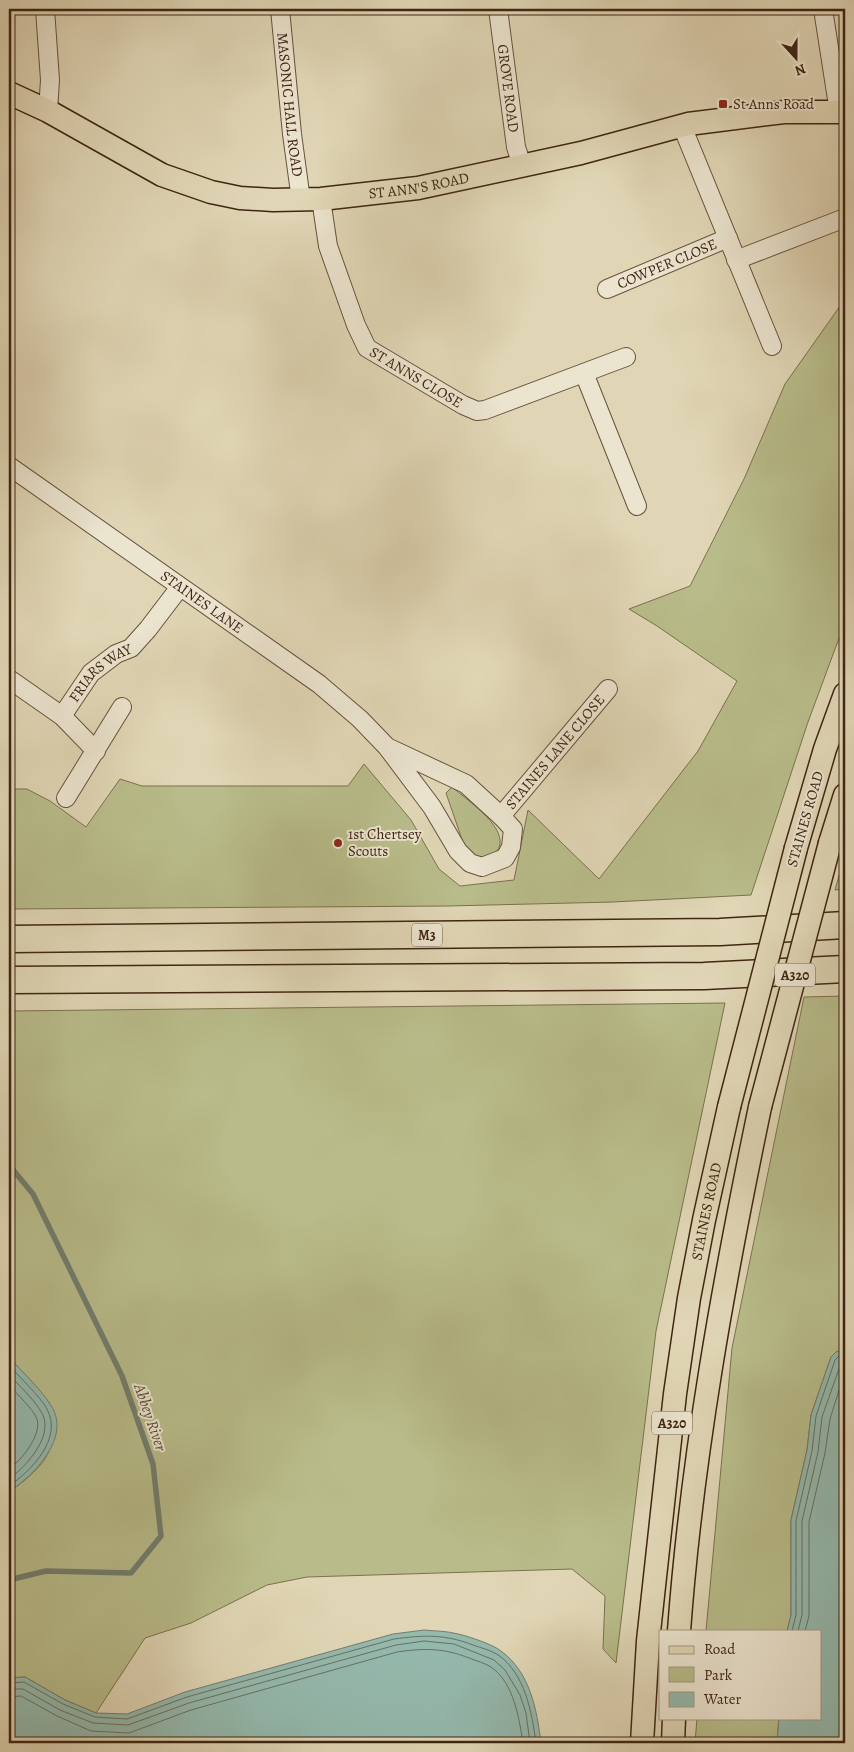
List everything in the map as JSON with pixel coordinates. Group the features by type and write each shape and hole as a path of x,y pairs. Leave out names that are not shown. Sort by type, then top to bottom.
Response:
{"highway":[{"name":"M3","path":"9,939 720,932 845,925"},
{"path":"9,980 704,976 845,969"}],"main road":[{"name":"ST ANN'S ROAD","path":"9,92 48,111 162,175 211,192 240,198 273,200 311,200 418,188 581,153 682,126 730,118 784,112 842,112"},
{"name":"STAINES ROAD","path":"642,1743 648,1641 675,1394 689,1298 702,1230 729,1107 796,848 825,749 845,694"},
{"name":"STAINES ROAD","path":"679,1630 695,1478 731,1245 760,1107 830,843 845,795"},
{"path":"673,1743 674,1720"}],"street":[{"path":"45,9 50,80 48,111"},
{"name":"MASONIC HALL ROAD","path":"280,9 292,134 311,200"},
{"name":"GROVE ROAD","path":"498,9 516,147 522,166"},
{"path":"822,9 842,112"},
{"name":"COWPER CLOSE","path":"682,126 772,346"},
{"name":"ST ANNS CLOSE","path":"311,200 327,239 334,265 356,325 368,348 463,405 477,410 485,410 626,357"},
{"name":"COWPER CLOSE","path":"736,260 845,218"},
{"name":"COWPER CLOSE","path":"607,289 728,238"},
{"path":"584,373 636,506"},
{"name":"STAINES LANE","path":"9,466 319,684 360,719 387,748 432,807 458,851 470,863 482,868 505,858 511,847 513,829 501,816 466,784 387,748"},
{"name":"FRIARS WAY","path":"62,716 91,673 116,654 131,648 180,587"},
{"name":"FRIARS WAY","path":"9,679 62,716 96,751"},
{"name":"STAINES LANE CLOSE","path":"501,816 608,689"},
{"path":"66,798 122,707"}],"green space":[{"path":"845,299 845,622 808,722 751,895 613,902 448,906 9,909 9,789 27,789 50,801 86,827 120,779 142,786 348,786 364,764 411,820 439,869 460,886 514,880 528,810 599,879 698,751 737,681 629,609 690,586 744,479 785,384"},
{"path":"452,787 482,812 496,828 500,844 496,852 488,858 477,858 466,851 446,793"},
{"path":"845,854 845,889 835,890"},
{"path":"845,996 845,1349 836,1352 831,1357 811,1415 807,1450 791,1520 791,1615 787,1630 706,1630 732,1348 804,997"},
{"path":"725,1003 656,1331 616,1663 603,1649 605,1596 572,1569 307,1577 267,1585 191,1623 145,1638 96,1713 65,1700 25,1677 9,1678 9,1492 39,1467 44,1460 50,1447 51,1432 50,1404 9,1357 9,1011"},
{"path":"697,1720 779,1720 777,1743 695,1743"}],"water":[{"path":"845,1349 845,1743 777,1743 779,1720 822,1720 822,1630 787,1630 791,1615 791,1520 807,1450 811,1415 831,1357 836,1352"},
{"path":"9,1357 50,1404 56,1416 57,1429 54,1441 39,1465 9,1492"},
{"path":"424,1630 450,1632 474,1639 498,1649 511,1660 519,1670 530,1692 541,1743 9,1743 9,1678 25,1677 65,1700 96,1713 127,1714 185,1692 393,1634"}],"waterway":[{"name":"Abbey River","path":"9,1165 33,1194 122,1376 153,1464 161,1536 131,1573 46,1571 9,1580"}],"place":[{"name":"St Anns Road","path":"723,104"},
{"name":"1st Chertsey Scouts","path":"338,843"}]}
